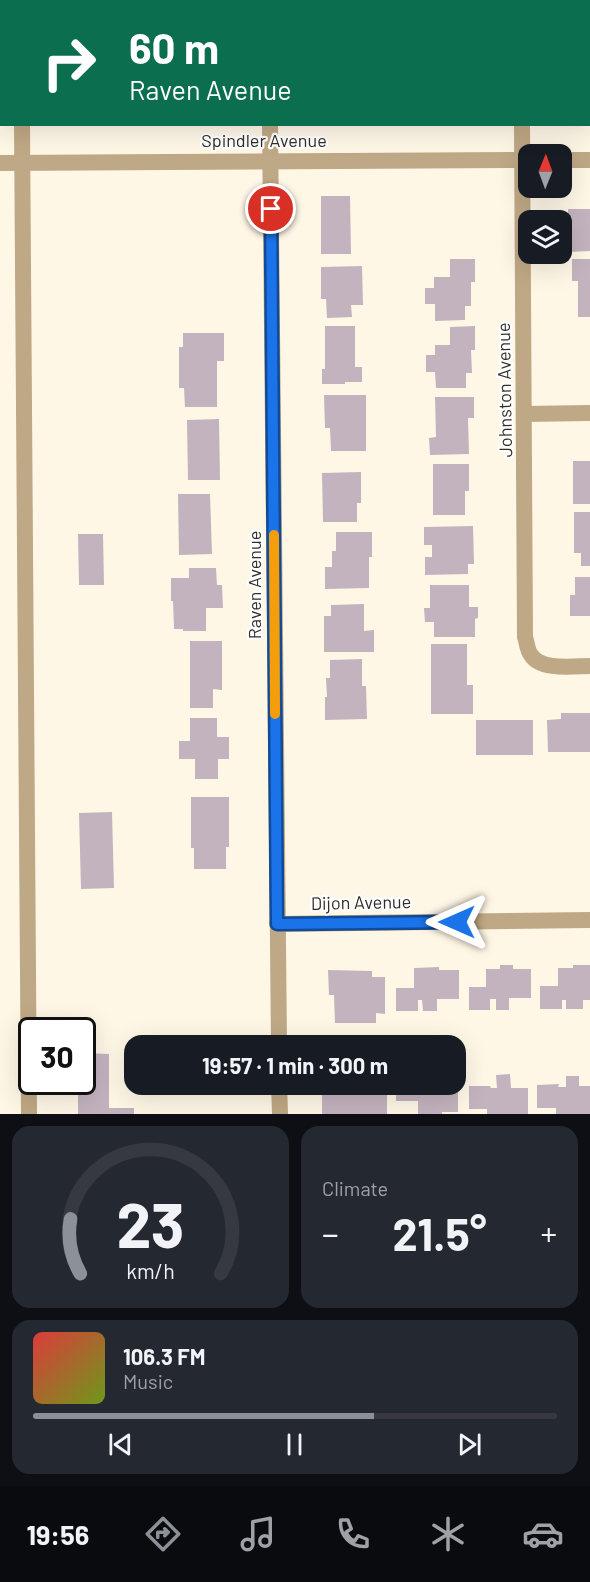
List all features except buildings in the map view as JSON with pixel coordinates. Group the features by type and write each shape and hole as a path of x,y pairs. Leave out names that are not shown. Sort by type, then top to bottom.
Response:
{"street":[{"path":"21,126 29,1114"},
{"name":"Raven Avenue","path":"270,126 279,1035"},
{"name":"Johnston Avenue","path":"522,126 524,144"},
{"path":"572,160 590,159"},
{"name":"Spindler Avenue","path":"0,163 518,160"},
{"name":"Johnston Avenue","path":"525,198 525,637 530,654 544,665 590,666"},
{"path":"524,414 590,413"},
{"name":"Dijon Avenue","path":"277,924 590,920"},
{"path":"279,1095 280,1114"}],"slow traffic":[{"path":"274,535 275,714"}],"route":[{"path":"271,209 277,924 457,922"}]}
